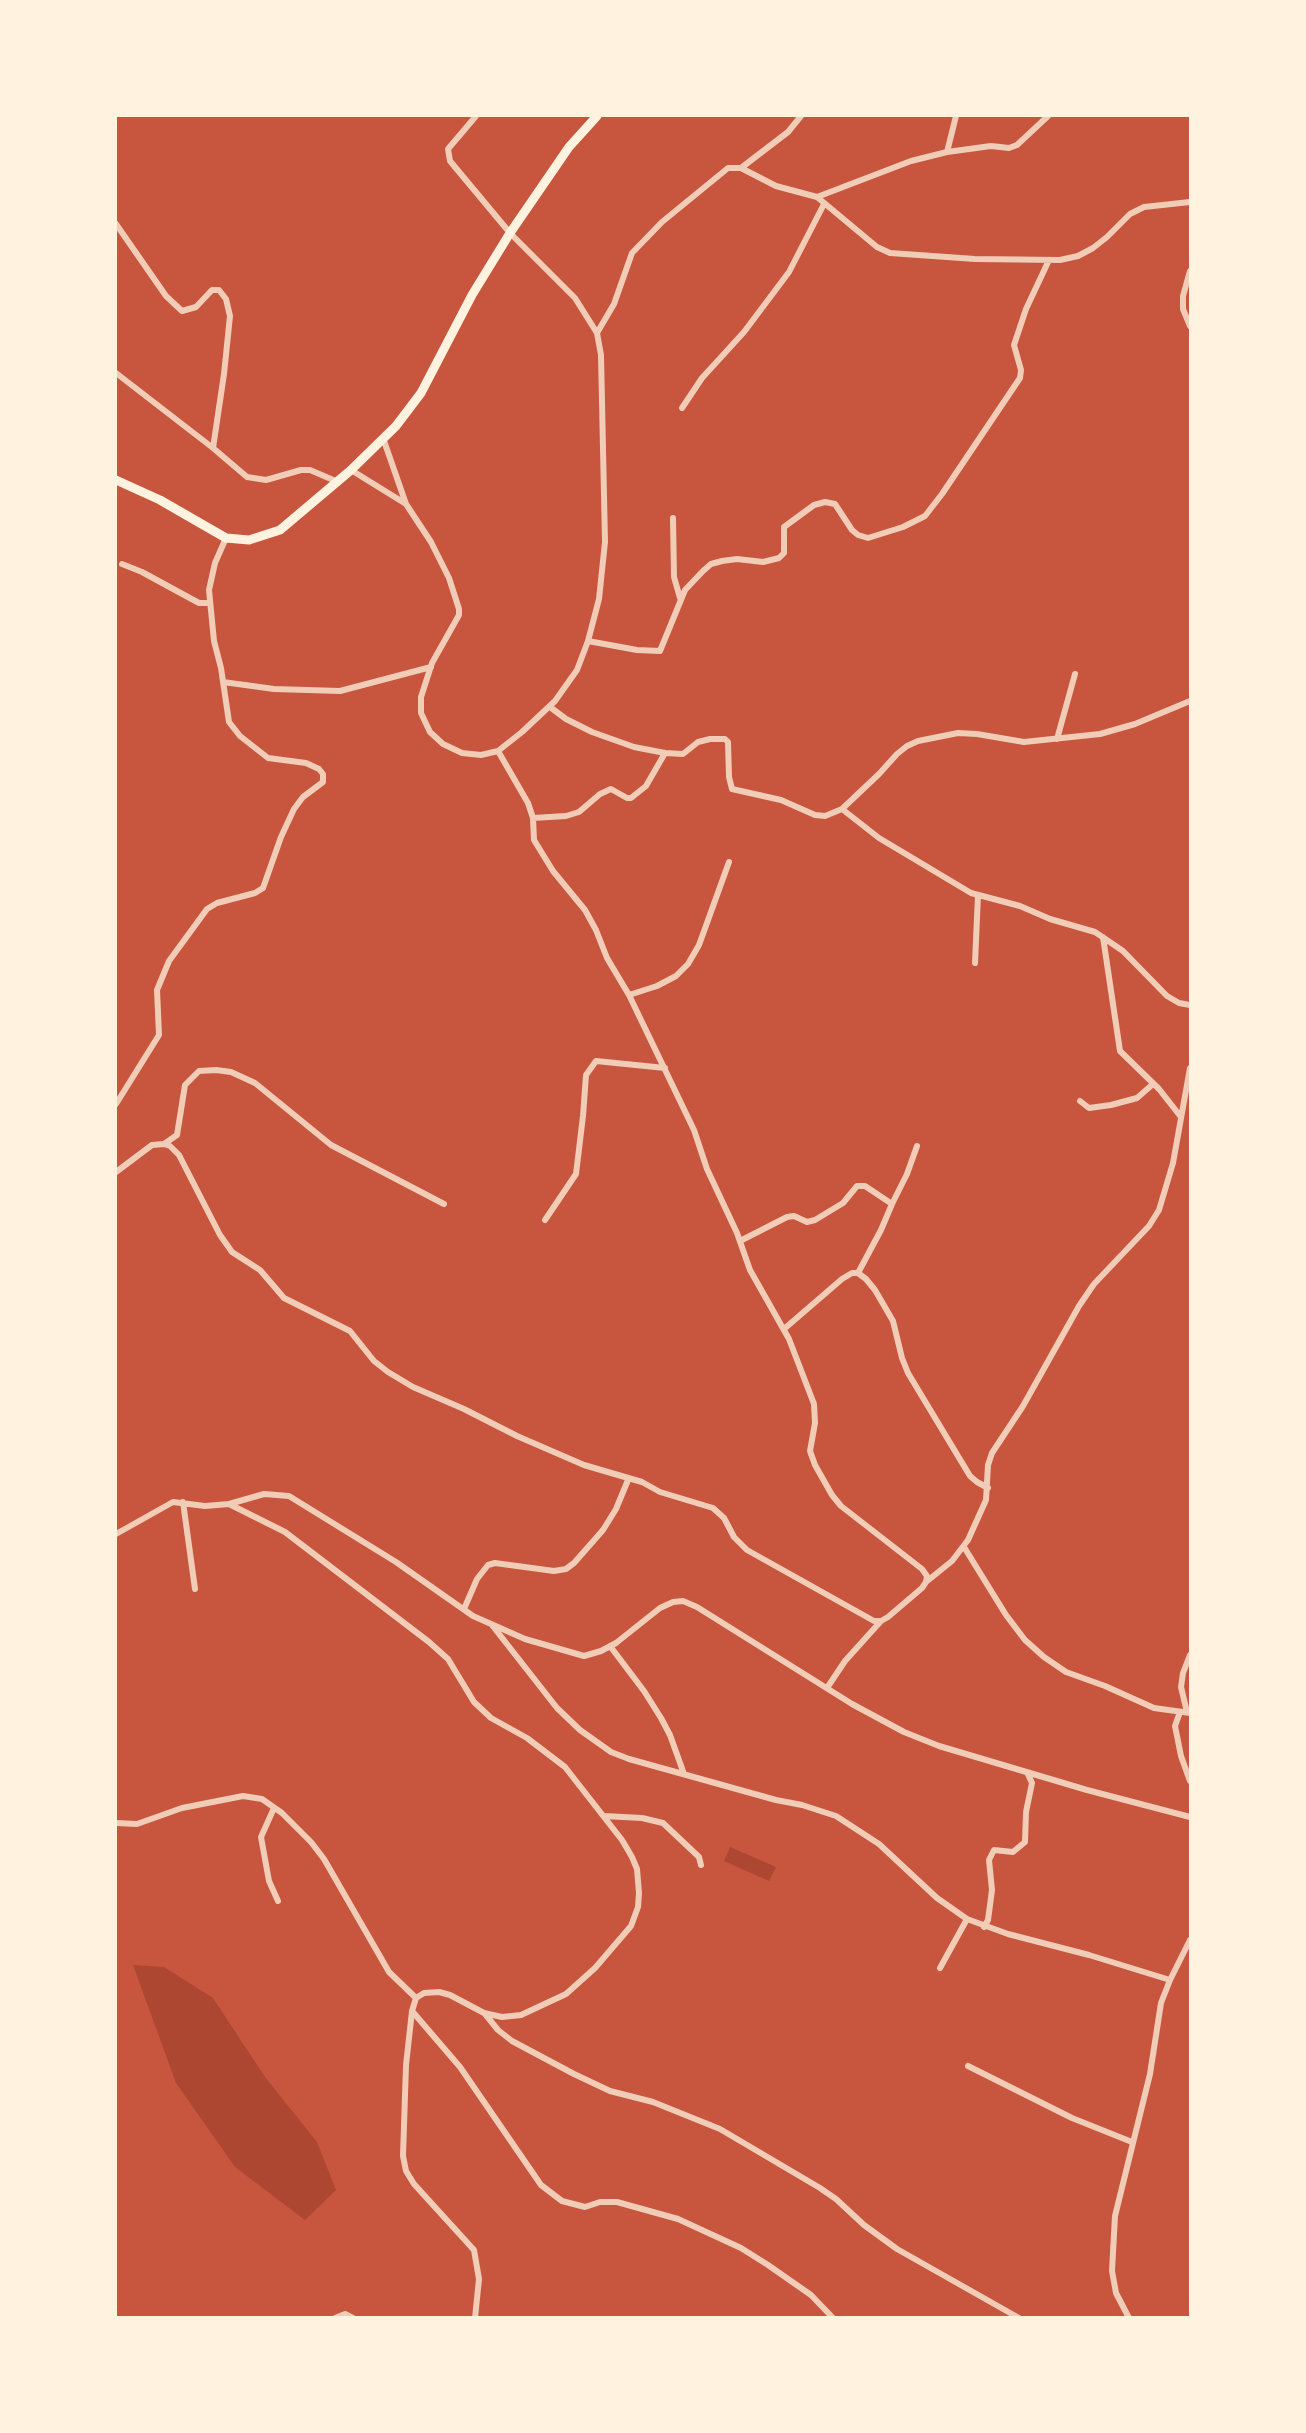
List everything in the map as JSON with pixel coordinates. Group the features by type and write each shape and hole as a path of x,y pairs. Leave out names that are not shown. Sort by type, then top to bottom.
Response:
{"main road":[{"path":"116,480 160,500 226,538 249,540 280,530 351,471 383,439 421,393 472,295 510,233 569,147 597,116"}],"street":[{"path":"383,439 406,504 437,554 449,578 459,609 430,667 421,697 421,713 430,732 443,744 462,753 481,755 498,751 550,707 577,670 588,641 599,600 606,542 601,368 597,333 575,298 510,233 448,155 452,143 476,116"},
{"path":"741,168 788,132 801,116"},
{"path":"947,152 956,116"},
{"path":"817,197 911,161 947,152 990,146 1009,148 1017,145 1048,116"},
{"path":"597,333 614,304 632,253 647,235 728,168 741,168 776,186 817,197 877,247 890,253 975,259 1049,260 1078,256 1108,237 1130,214 1144,207 1191,202"},
{"path":"682,408 702,378 744,332 789,272 824,204"},
{"path":"116,224 166,296 182,311 196,307 212,290 219,290 226,299 230,316 213,448"},
{"path":"588,641 637,650 660,651 680,598 711,564 737,559 763,562 779,558 784,553 784,527 814,505 823,502 835,505 852,530 868,538 904,527 925,516 1020,378 1021,370 1014,345 1026,309 1049,260"},
{"path":"1191,271 1183,296 1183,309 1191,326"},
{"path":"116,373 213,448 237,470 254,480 266,480 310,470 338,482"},
{"path":"351,471 406,504"},
{"path":"673,518 674,577 680,598"},
{"path":"116,1104 159,1035 157,990 169,961 207,909 216,903 255,893 263,888 294,809 303,797 324,782 323,774 306,762 268,758 240,736 229,722 209,590 215,563 226,538"},
{"path":"122,564 199,603 210,603"},
{"path":"223,682 274,689 340,691 430,667"},
{"path":"1058,739 1075,674"},
{"path":"550,707 566,719 592,732 634,747 665,753 683,754 698,742 725,739 728,742 732,789 781,800 815,815 825,816 842,809 879,775 897,754 918,741 958,733 1024,742 1114,732 1191,701"},
{"path":"498,751 523,793 533,818 532,834 539,850 585,910 607,958 629,995 694,1130 756,1282 784,1329 808,1383 814,1404 815,1423 810,1451 823,1480 841,1506 922,1569 927,1576 926,1582"},
{"path":"533,818 579,813 600,794 611,789 631,798 646,786 665,753"},
{"path":"842,809 879,838 978,895 1020,906 1104,937 1123,951 1167,996 1179,1003 1191,1005"},
{"path":"629,995 677,976 688,964 699,945 729,862"},
{"path":"975,963 978,895"},
{"path":"1104,937 1119,1051 1153,1084 1181,1118"},
{"path":"545,1220 576,1174 586,1075 596,1062 665,1068"},
{"path":"827,1688 845,1661 881,1621 906,1603 964,1548 980,1516 988,1488 988,1465 992,1453 1023,1406 1094,1284 1149,1226 1159,1210 1173,1163 1191,1068"},
{"path":"164,1144 177,1135 186,1086 192,1078 199,1071 231,1072 255,1083 331,1145 444,1204"},
{"path":"1080,1101 1089,1108 1111,1105 1137,1098 1153,1084"},
{"path":"116,1172 146,1148 164,1144 179,1155 226,1245 240,1258 260,1270 284,1298 350,1331 374,1361 413,1387 544,1448 628,1480 642,1482 660,1492 713,1508 724,1518 734,1537 747,1550 865,1616 881,1621"},
{"path":"858,1273 881,1230 917,1146"},
{"path":"740,1241 787,1217 794,1216 809,1222 823,1216 843,1203 857,1186 865,1186 892,1204"},
{"path":"784,1329 842,1279 852,1273 858,1273 875,1290 884,1304 893,1321 908,1373 963,1465 976,1482 988,1488"},
{"path":"464,1609 482,1570 488,1565 495,1563 554,1572 566,1569 574,1563 603,1530 616,1509 628,1480"},
{"path":"116,1534 173,1502 205,1506 229,1504 264,1494 289,1496 396,1562 464,1609 525,1639 584,1656 610,1646 660,1608 683,1601 904,1732 939,1746 1098,1793 1191,1817"},
{"path":"183,1502 195,1589"},
{"path":"229,1504 291,1537 429,1642 448,1660 474,1702 491,1718 527,1738 558,1761 622,1840 637,1869 638,1907 626,1933 595,1968 553,2002 521,2015 502,2017 484,2013 439,1992 424,1993 416,1998 406,2064 402,2156 406,2171 414,2184 474,2250 479,2280 475,2318"},
{"path":"964,1548 1006,1615 1025,1640 1044,1657 1066,1672 1154,1707 1190,1713"},
{"path":"491,1624 557,1708 580,1730 611,1752 836,1816 873,1839 936,1898 967,1919 985,1927 1170,1980"},
{"path":"610,1646 661,1718 674,1743 684,1774"},
{"path":"1190,1713 1186,1708 1181,1687 1183,1673 1191,1655"},
{"path":"1180,1713 1175,1726 1181,1756 1191,1781"},
{"path":"985,1927 992,1890 989,1860 994,1850 1013,1852 1025,1842 1026,1812 1032,1783 1027,1772"},
{"path":"116,1823 137,1824 182,1808 243,1796 262,1799 311,1842 324,1859 389,1972 416,1998"},
{"path":"274,1808 261,1837 269,1881 278,1900"},
{"path":"604,1816 642,1818 663,1823 699,1857 701,1865"},
{"path":"940,1968 967,1919"},
{"path":"1129,2318 1116,2293 1112,2253 1115,2216 1150,2074 1161,2003 1191,1940"},
{"path":"412,2011 460,2067 541,2185 562,2200 585,2207 600,2202 617,2202 678,2219 750,2254 811,2295 833,2318"},
{"path":"484,2013 498,2030 512,2041 574,2074 621,2095 653,2102 720,2129 820,2188 897,2249 1019,2318"},
{"path":"968,2066 1072,2118 1132,2142"},
{"path":"335,2318 345,2314 354,2318"}],"shaded area":[{"path":"730,1847 776,1867 769,1881 724,1861"},
{"path":"133,1965 164,1967 213,1998 265,2077 317,2142 336,2190 305,2220 235,2167 176,2083"}]}
